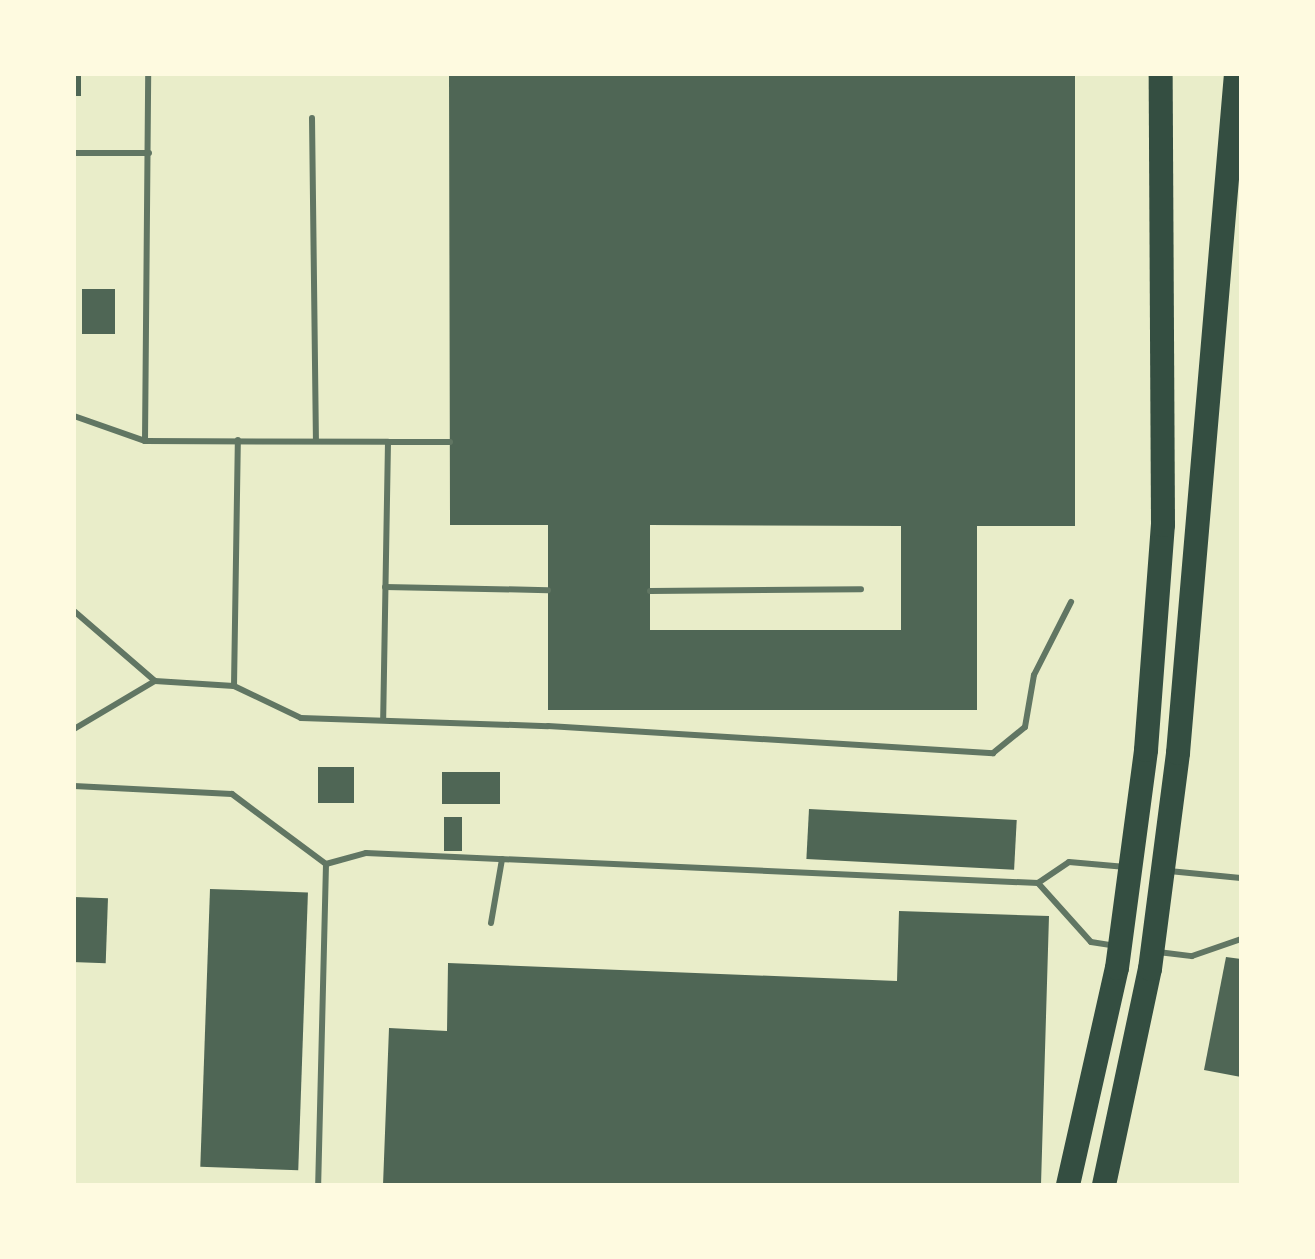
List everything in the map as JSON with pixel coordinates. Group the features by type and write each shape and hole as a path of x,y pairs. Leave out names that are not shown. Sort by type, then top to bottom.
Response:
{"highway":[{"path":"1068,1185 1117,968 1146,750 1163,525 1161,74"},
{"path":"1104,1185 1150,969 1178,753 1236,74"}],"lane":[{"path":"145,441 148,74"},
{"path":"312,118 316,440"},
{"path":"74,153 149,153"},
{"path":"74,416 145,441 450,442"},
{"path":"234,686 238,440"},
{"path":"383,720 388,442"},
{"path":"385,587 548,590"},
{"path":"650,591 861,589"},
{"path":"74,729 155,681 234,686 301,718 993,753 1025,727 1034,675 1071,602"},
{"path":"74,611 155,681"},
{"path":"74,786 232,794 326,864"},
{"path":"326,864 366,853 1038,883 1069,862 1241,878"},
{"path":"491,923 502,859"},
{"path":"318,1185 326,864"},
{"path":"1038,883 1091,942 1192,956 1241,939"}],"building":[{"path":"74,74 81,74 81,96 74,96"},
{"path":"449,74 1075,74 1075,526 977,526 977,710 548,710 548,525 450,525","holes":["650,525 901,526 901,630 650,630"]},
{"path":"82,289 115,289 115,334 82,334"},
{"path":"318,767 354,767 354,803 318,803"},
{"path":"442,772 500,772 500,804 442,804"},
{"path":"809,809 1017,820 1014,870 806,859"},
{"path":"444,817 462,817 462,851 444,851"},
{"path":"210,889 308,892 298,1170 200,1167"},
{"path":"74,897 108,898 106,963 74,962"},
{"path":"899,911 1049,916 1041,1185 383,1185 389,1028 447,1031 448,963 897,981"},
{"path":"1226,957 1241,959 1241,1077 1204,1070"}]}
